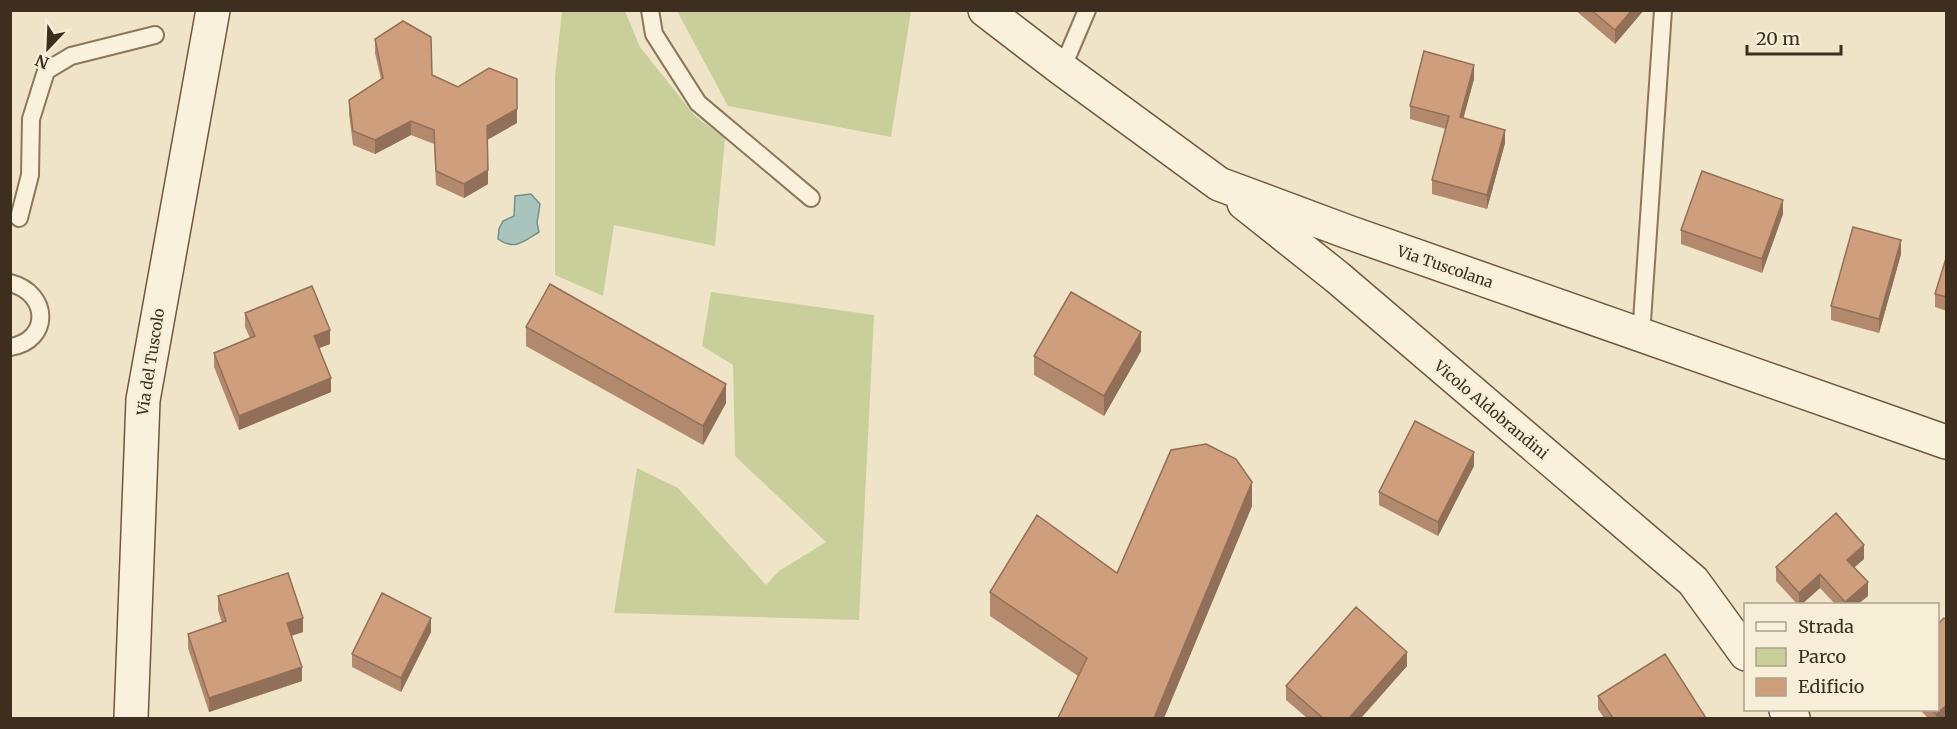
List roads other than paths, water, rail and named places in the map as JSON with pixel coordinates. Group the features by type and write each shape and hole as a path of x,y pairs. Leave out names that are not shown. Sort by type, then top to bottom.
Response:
{"street":[{"name":"Via del Tuscolo","path":"131,718 142,400 213,10"},
{"name":"Via Tuscolana","path":"985,10 1219,184 1641,336 1947,442"},
{"name":"Vicolo Aldobrandini","path":"1219,184 1337,277 1693,582 1744,651"},
{"path":"1337,277 1348,232"}],"lane":[{"path":"650,10 654,34 698,103 812,198"},
{"path":"1062,69 1087,10"},
{"path":"1641,336 1663,10"},
{"path":"19,218 30,176 31,119 46,71 70,56 155,35"},
{"path":"10,283 31,291 41,311 36,332 19,346 10,347"}],"water":[{"path":"531,194 540,204 537,223 539,232 519,243 504,243 498,239 499,229 503,221 514,216 515,196"}]}
